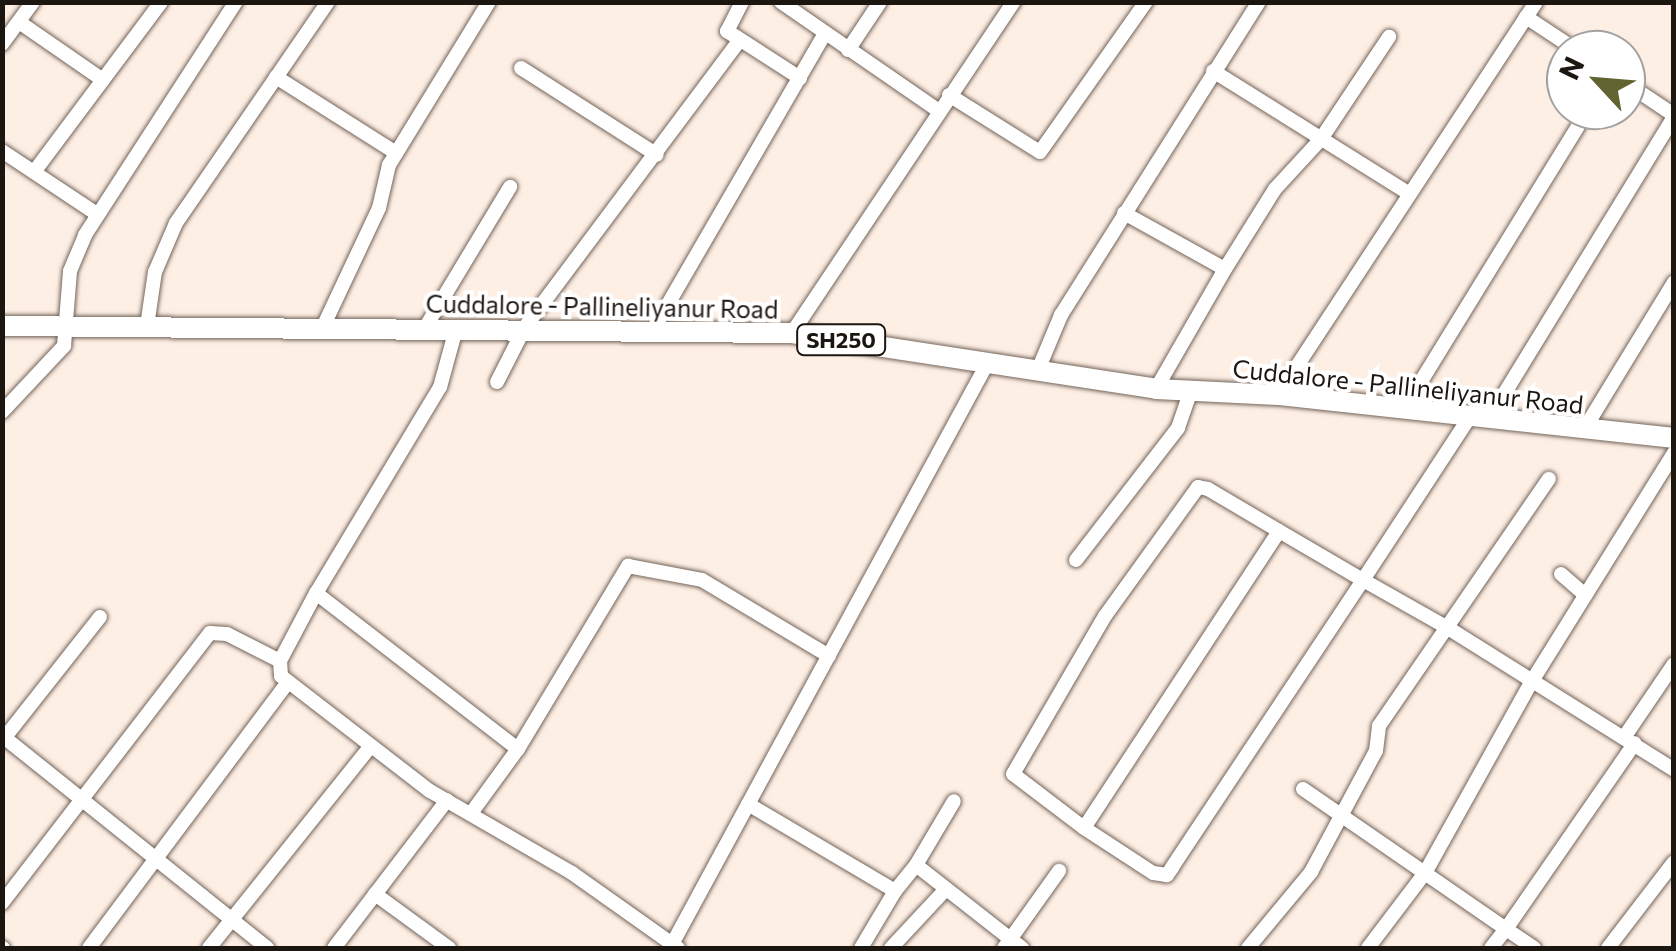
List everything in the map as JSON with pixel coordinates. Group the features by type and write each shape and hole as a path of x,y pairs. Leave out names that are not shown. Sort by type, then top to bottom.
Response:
{"main road":[{"name":"Cuddalore - Pallineliyanur Road","path":"2,326 525,327 792,333 1156,389 1278,395 1672,439"}],"street":[{"path":"2,44 33,2"},
{"path":"34,172 161,2"},
{"path":"2,412 54,363 70,326 70,271 97,214 236,2"},
{"path":"147,326 166,242 328,2"},
{"path":"323,327 379,208 396,153 489,2"},
{"path":"742,2 727,22 738,42 800,78"},
{"path":"782,2 939,111"},
{"path":"848,50 880,2"},
{"path":"792,333 1014,2"},
{"path":"948,96 1040,152 1146,2"},
{"path":"1038,370 1061,316 1258,2"},
{"path":"1278,395 1536,2"},
{"path":"1526,17 1546,30"},
{"path":"18,22 103,80"},
{"path":"653,330 824,34"},
{"path":"1156,389 1275,189 1321,139 1390,38"},
{"path":"497,382 525,327 738,42"},
{"path":"522,68 657,155"},
{"path":"1213,71 1408,193"},
{"path":"276,77 396,153"},
{"path":"1646,97 1674,116 1480,416 1363,580 1167,874 1154,873 1084,828 1018,781 1014,768 1090,651 1105,616 1198,487 1280,531 1363,580 1448,628 1674,770"},
{"path":"1404,409 1576,130"},
{"path":"2,151 97,214"},
{"path":"425,328 510,187"},
{"path":"1124,213 1226,269"},
{"path":"1584,428 1674,282"},
{"path":"280,661 316,593 440,386 456,329"},
{"path":"2,903 210,633 228,634 280,661 287,683 369,748 674,947 988,362"},
{"path":"1076,560 1178,428 1191,391"},
{"path":"1368,948 1425,874 1672,439"},
{"path":"1248,948 1311,872 1338,814 1376,752 1379,726 1550,479"},
{"path":"1084,828 1280,531"},
{"path":"472,812 518,749 628,566 702,580 828,656"},
{"path":"1561,574 1586,594"},
{"path":"316,593 518,749"},
{"path":"100,617 4,739 267,948"},
{"path":"1491,948 1630,740 1674,664"},
{"path":"89,948 287,683"},
{"path":"209,948 369,748"},
{"path":"1303,789 1534,948"},
{"path":"334,948 447,800"},
{"path":"861,948 954,801"},
{"path":"748,804 896,891"},
{"path":"1608,948 1674,862"},
{"path":"916,865 1012,946 1059,871"},
{"path":"891,948 946,889"},
{"path":"376,894 449,948"}]}
